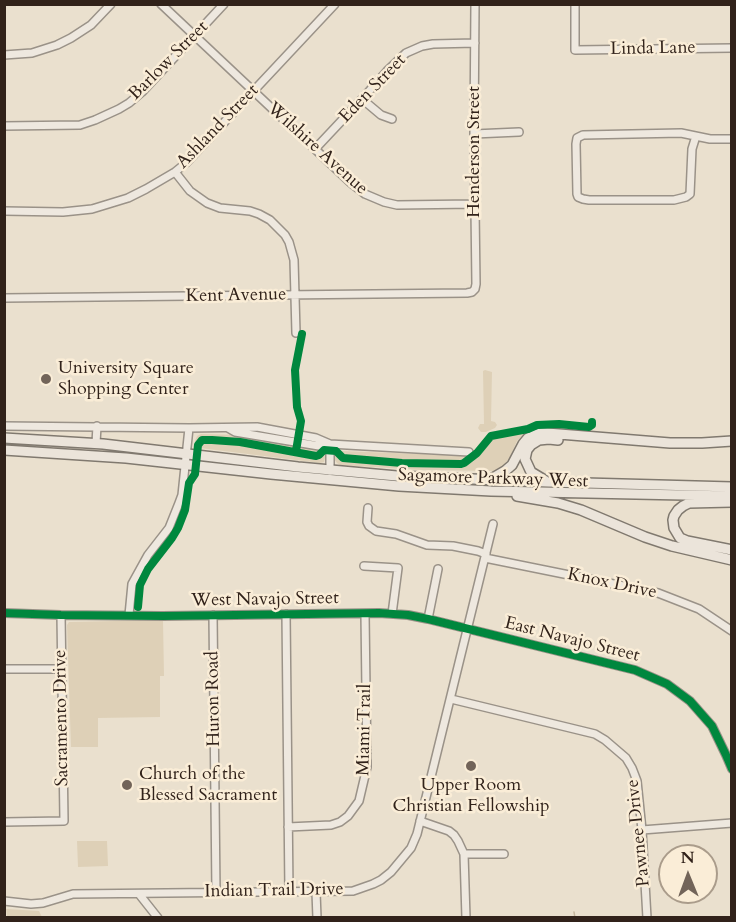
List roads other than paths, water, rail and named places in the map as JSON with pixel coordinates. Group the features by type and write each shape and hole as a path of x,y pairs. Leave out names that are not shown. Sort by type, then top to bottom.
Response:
{"highway":[{"path":"491,479 512,465 528,438 540,433 670,443 732,441"},
{"name":"Sagamore Parkway West","path":"4,438 96,443 330,471 397,476 732,487"},
{"path":"548,482 531,472 525,459 527,450 538,440 662,448 732,447"},
{"name":"Sagamore Parkway West","path":"4,450 87,454 399,486 491,491 732,496"},
{"path":"491,491 558,503 663,543 732,560"},
{"path":"730,550 680,538 674,528 673,520 678,510 689,503 732,502"}],"street":[{"path":"4,55 32,53 57,45 91,25 111,4"},
{"name":"Wilshire Avenue","path":"160,4 365,194 397,205 475,204"},
{"name":"Barlow Street","path":"4,126 72,126 86,123 129,103 195,37 224,4"},
{"name":"Ashland Street","path":"4,212 63,212 92,209 128,198 175,172 335,4"},
{"name":"Henderson Street","path":"467,294 475,289 476,284 475,4"},
{"name":"Linda Lane","path":"575,4 575,50 732,48"},
{"name":"Eden Street","path":"315,149 406,53 422,46 443,43 475,43"},
{"path":"362,99 381,115 392,119"},
{"path":"474,134 519,132"},
{"path":"696,136 692,149 690,194 686,197 674,200 589,200 577,194 576,144 579,136 681,133 696,136 710,139 732,139"},
{"path":"175,172 190,191 207,203 220,208 259,214 270,220 285,235 292,249 295,270 296,333"},
{"name":"Kent Avenue","path":"4,298 467,294"},
{"path":"4,426 228,428 235,432 309,446 330,444 469,452"},
{"path":"96,443 97,426"},
{"path":"129,615 132,584 148,555 169,528 182,495 189,428"},
{"path":"330,444 330,471"},
{"name":"Knox Drive","path":"368,507 367,522 376,531 396,534 427,545 453,546 485,556 658,593 699,609 732,631"},
{"name":"Indian Trail Drive","path":"4,900 31,904 43,903 73,894 352,891 381,880 411,848 420,821 493,524"},
{"path":"364,566 398,568 392,614"},
{"path":"428,619 438,569"},
{"name":"West Navajo Street","path":"4,613 61,615 392,614 428,619 468,629"},
{"name":"Miami Trail","path":"288,827 331,825 340,822 348,816 359,801 367,767 365,614"},
{"name":"Sacramento Drive","path":"4,822 64,821 61,615"},
{"name":"Huron Road","path":"213,615 216,892"},
{"path":"286,615 289,892"},
{"name":"East Navajo Street","path":"468,629 635,670 667,684 690,701 712,726 732,769"},
{"path":"4,669 61,669"},
{"name":"Pawnee Drive","path":"451,699 594,734 626,758 637,781 647,918"},
{"path":"420,821 449,831 454,835 464,854 466,918"},
{"path":"642,830 732,823"},
{"path":"464,854 504,854"},
{"path":"316,892 317,918"},
{"path":"139,894 158,918"}],"waterway":[{"path":"574,912 575,918"}],"place":[{"name":"University Square Shopping Center","path":"46,379"},
{"name":"Upper Room Christian Fellowship","path":"471,766"},
{"name":"Church of the Blessed Sacrament","path":"127,785"}]}
